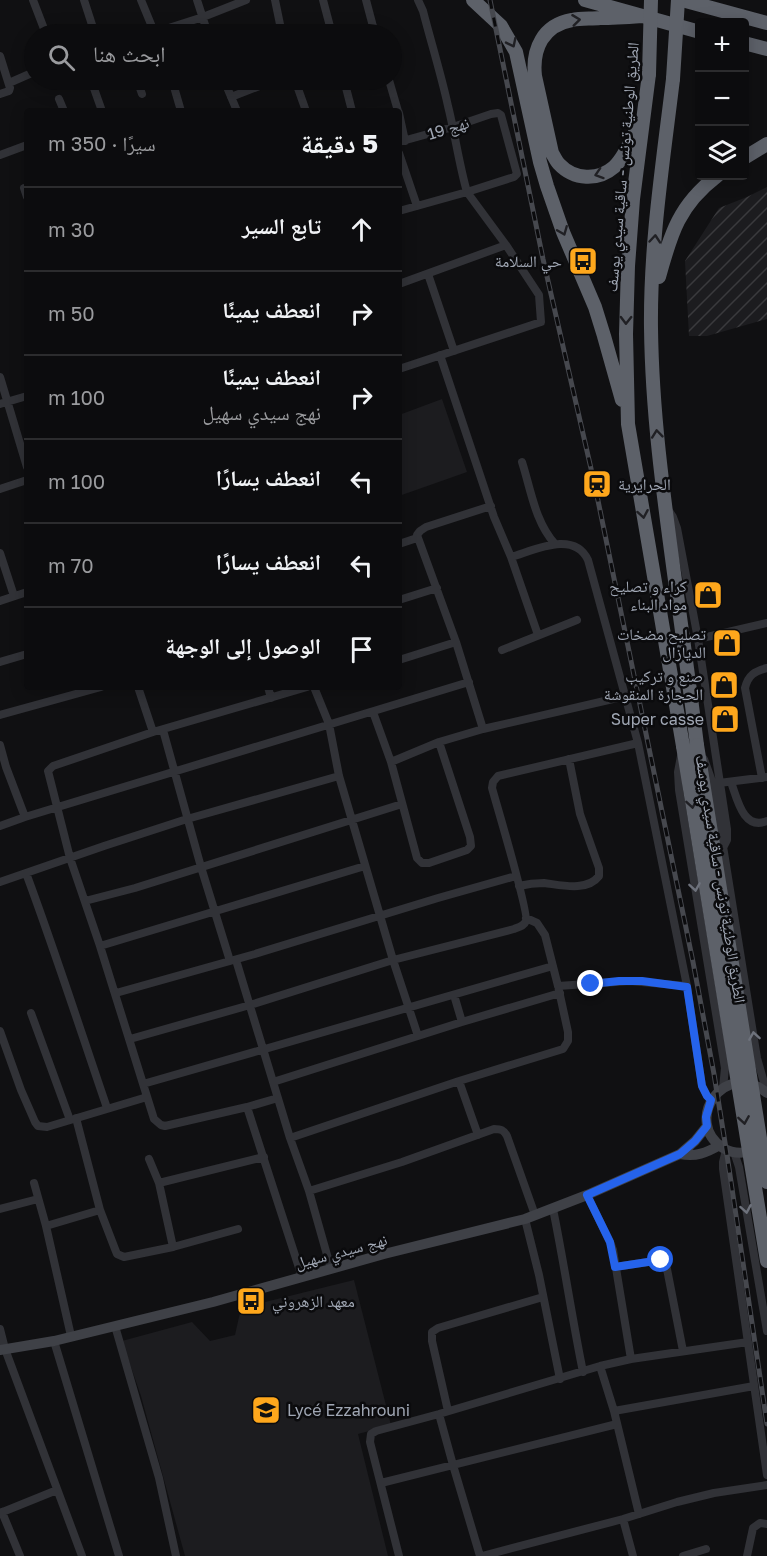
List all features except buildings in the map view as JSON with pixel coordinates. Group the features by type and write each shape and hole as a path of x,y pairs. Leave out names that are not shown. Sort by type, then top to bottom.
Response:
{"highway":[{"path":"473,0 501,26 516,52 546,186 598,317 628,424"},
{"path":"585,0 695,31"},
{"name":"الطريق الوطنية تونس - ساقية سيدي يوسف","path":"651,0 649,74 633,199 628,266 626,334 628,424 690,746 767,1182"},
{"name":"الطريق الوطنية تونس - ساقية سيدي يوسف","path":"678,0 673,79 657,219 651,302 653,380 690,746 767,1261"},
{"path":"682,0 762,20"},
{"path":"642,16 573,20 560,23 541,39 534,63 552,153 558,163 568,172 592,177 615,166 645,112"},
{"path":"749,44 767,48"},
{"path":"749,155 767,144"},
{"path":"651,302 670,237 679,217 696,194 712,180"}],"main road":[{"path":"726,1149 714,1140 707,1126 706,1117 711,1100 730,1084 746,1083 761,1088 767,1093"},
{"name":"نهج سيدي سهيل","path":"2,1349 54,1341 213,1302 530,1217 680,1154 707,1126"},
{"name":"نهج سيدي سهيل","path":"680,1154 694,1156 726,1149 750,1152 767,1142"}],"street":[{"path":"33,0 42,24"},
{"path":"84,0 91,24"},
{"path":"141,0 149,24"},
{"path":"197,0 205,24"},
{"path":"182,24 246,0"},
{"path":"275,0 279,24"},
{"path":"323,0 329,24"},
{"path":"366,0 372,24"},
{"path":"402,368 541,322 539,295 467,192 453,127 423,10 418,0"},
{"path":"0,56 9,83 9,91 0,94"},
{"path":"9,83 24,76"},
{"path":"95,90 101,108"},
{"path":"140,90 142,94"},
{"path":"175,90 180,108"},
{"path":"228,90 236,108"},
{"path":"231,97 249,90"},
{"path":"299,90 305,108"},
{"path":"347,90 351,108"},
{"path":"392,90 398,108"},
{"path":"59,99 63,108"},
{"name":"نهج 19","path":"402,141 496,112 501,116 517,174 467,192"},
{"path":"0,155 24,146"},
{"path":"402,162 417,206"},
{"path":"402,210 467,192"},
{"path":"402,283 506,245"},
{"path":"428,274 454,351"},
{"path":"440,355 538,635"},
{"path":"0,377 4,403 24,459"},
{"path":"4,403 24,397"},
{"path":"522,462 539,519 546,534 555,544"},
{"path":"0,489 24,483"},
{"path":"483,729 456,642 417,538 418,533 426,527 491,506"},
{"path":"665,508 673,517 677,528 698,639 728,836 723,848"},
{"path":"402,543 417,538"},
{"path":"511,556 565,543 582,550 588,560 638,743 687,987 702,1086 711,1100"},
{"path":"0,553 14,596"},
{"path":"402,599 437,588"},
{"path":"0,601 24,593"},
{"path":"502,650 578,620"},
{"path":"698,639 767,623"},
{"path":"402,659 456,642"},
{"path":"0,662 24,655"},
{"path":"719,783 764,778 746,688 754,672 767,668"},
{"path":"0,826 469,682"},
{"path":"0,715 90,690"},
{"path":"139,690 153,732"},
{"path":"269,690 271,698"},
{"path":"278,1098 165,1126 154,1119 116,993 70,858 48,774 53,766 153,732 297,690"},
{"path":"315,690 329,724 339,776 393,960 418,1036"},
{"path":"391,762 439,742 483,729 626,696"},
{"path":"373,712 391,762 417,858 422,863 429,863 467,850 471,846 439,742"},
{"path":"163,730 215,912 250,1005 290,1138 309,1191 331,1269"},
{"path":"130,1039 250,1005 393,960 523,925 526,918 492,788 493,782 498,776 638,743"},
{"path":"0,745 25,817"},
{"path":"723,1088 725,1068 679,790 678,772 690,746 709,772 713,784 757,1058 767,1093"},
{"path":"519,886 536,883 574,886 594,881 599,876 599,868 580,814 569,759"},
{"path":"0,882 187,819 339,776"},
{"path":"731,782 748,820 759,824 767,821"},
{"path":"85,901 135,888 402,804"},
{"path":"100,946 365,866"},
{"path":"26,873 107,1108"},
{"path":"116,993 233,961 516,876"},
{"path":"290,1138 459,1081 563,1049 568,1036 553,966 541,928 537,923 526,918"},
{"path":"143,1084 553,966"},
{"path":"273,1082 559,990 630,981 687,987"},
{"path":"454,995 462,1022"},
{"path":"31,1013 73,1119 100,1210 119,1255 124,1257 174,1246 237,1229"},
{"path":"0,1031 2,1043 38,1126 47,1127 147,1097"},
{"path":"459,1081 478,1135"},
{"path":"247,1107 302,1277"},
{"path":"309,1191 402,1162 494,1129 504,1131 530,1217 560,1379"},
{"path":"726,1149 739,1167 767,1331"},
{"path":"726,1149 723,1169 767,1475"},
{"path":"159,1183 264,1157"},
{"path":"149,1159 159,1183 174,1246"},
{"path":"34,1183 71,1336"},
{"path":"587,1195 610,1242 631,1359"},
{"path":"0,1209 38,1199"},
{"path":"553,1209 583,1372"},
{"path":"46,1226 100,1210"},
{"path":"615,1267 661,1260 666,1264 682,1351"},
{"path":"448,1411 432,1332 438,1328 543,1297"},
{"path":"115,1326 159,1478 175,1556"},
{"path":"0,1329 2,1349 82,1556"},
{"path":"54,1341 119,1556"},
{"path":"399,1556 370,1442 371,1434 600,1366 631,1359 748,1342"},
{"path":"600,1366 614,1412 639,1514"},
{"path":"614,1412 754,1386"},
{"path":"439,1414 481,1556 623,1519 677,1502 714,1493 767,1485"},
{"path":"381,1483 616,1424"},
{"path":"20,1556 1,1513 57,1490"},
{"path":"623,1519 633,1556"},
{"path":"747,1556 753,1528 760,1523 767,1524"},
{"path":"683,1556 706,1549"}],"shaded area":[{"path":"767,187 767,319 707,336 689,336 685,261 719,208"},
{"path":"442,399 467,472 402,495 402,414"},
{"name":"Lycé Ezzahrouni","path":"354,1280 391,1425 358,1434 388,1556 185,1556 141,1396 122,1341 192,1322 210,1341 235,1335 241,1308"}],"railway":[{"path":"490,0 543,259 595,486 693,962 727,1155 767,1424"}],"place":[{"name":"حي السلامة","path":"583,261"},
{"name":"الحرايرية","path":"597,484"},
{"name":"كراء و تصليح مواد البناء","path":"708,595"},
{"name":"تصليح مضخات الديازال","path":"727,643"},
{"name":"صنع و تركيب الحجارة المنقوشة","path":"724,685"},
{"name":"Super casse","path":"725,719"},
{"name":"معهد الزهروني","path":"251,1301"},
{"name":"Lycé Ezzahrouni","path":"266,1410"}],"route":[{"path":"591,984 642,981 687,987 702,1086 711,1100 706,1117 707,1126 702,1134 680,1154 587,1195 610,1242 615,1267 661,1260"}]}
